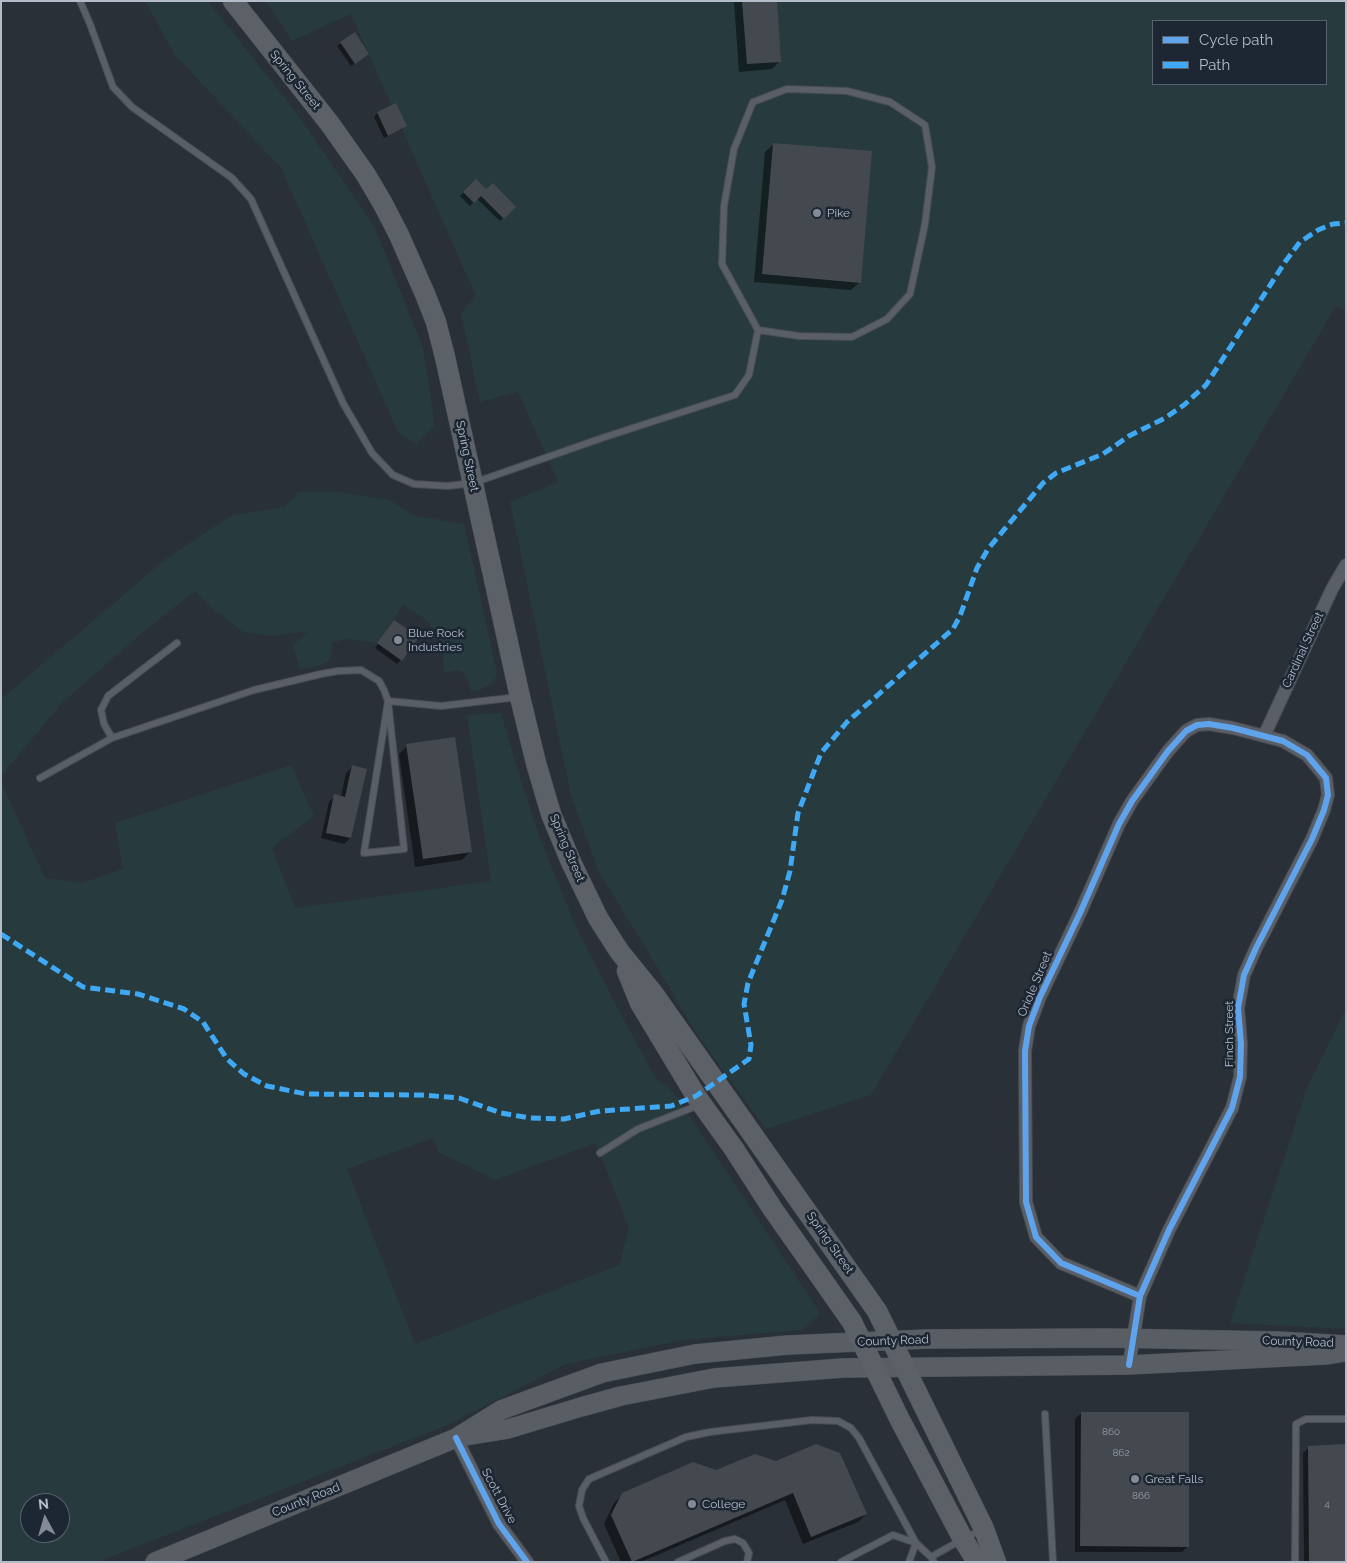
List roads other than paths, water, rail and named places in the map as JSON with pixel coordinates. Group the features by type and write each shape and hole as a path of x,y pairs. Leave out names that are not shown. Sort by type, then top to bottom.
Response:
{"main road":[{"name":"Spring Street","path":"233,1 366,175 399,235 436,322 536,764 552,814 571,862 598,918 877,1311 984,1528 996,1562"},
{"name":"Spring Street","path":"619,950 640,1003 702,1104 852,1322 900,1420 977,1562"},
{"name":"County Road","path":"155,1562 456,1438 501,1410 602,1373 695,1354 788,1345 936,1339 1133,1338 1346,1344"},
{"name":"County Road","path":"456,1438 508,1430 621,1396 714,1378 843,1368 1129,1365 1325,1355 1346,1352"}],"street":[{"name":"Cardinal Street","path":"1264,736 1332,590 1346,565"},
{"name":"Oriole Street","path":"1140,1296 1061,1263 1036,1237 1026,1202 1025,1051 1029,1026 1040,997 1119,824 1132,801 1168,751 1186,731 1197,725 1209,724 1264,736"},
{"name":"Finch Street","path":"1129,1365 1140,1296 1174,1222 1232,1108 1240,1077 1241,1044 1238,1008 1244,975 1312,839 1328,796 1326,778 1307,755 1283,741 1264,736"},
{"name":"Scott Drive","path":"456,1438 499,1524 527,1562"}],"lane":[{"path":"80,1 113,87 132,107 232,178 251,198 343,403 372,453 393,476 414,484 448,486 473,483 605,437 735,395 749,374 758,330 722,264 724,206 734,149 753,102 787,89 847,91 890,102 925,124 932,167 925,224 910,294 887,319 852,337 800,336 758,330"},
{"path":"112,738 104,724 101,710 108,696 177,643"},
{"path":"40,778 112,738 254,690 338,671 361,670 379,681 388,701 404,849 364,852 388,701"},
{"path":"388,701 441,706 520,697"},
{"path":"600,1153 638,1129 702,1104"},
{"path":"1046,1414 1053,1562"},
{"path":"1296,1562 1296,1424 1306,1419 1346,1419"},
{"path":"606,1562 583,1518 579,1506 582,1490 589,1479 686,1437 710,1432 812,1420 838,1421 851,1428 859,1438 916,1543 932,1560 963,1538 984,1528"},
{"path":"841,1562 893,1536 916,1543"},
{"path":"678,1562 725,1541 735,1539 743,1542 749,1553 747,1562"},
{"path":"910,1562 916,1543"}],"place":[{"name":"Pike","path":"817,213"},
{"name":"Blue Rock Industries","path":"398,640"},
{"name":"Great Falls","path":"1135,1479"},
{"name":"College","path":"692,1504"}]}
